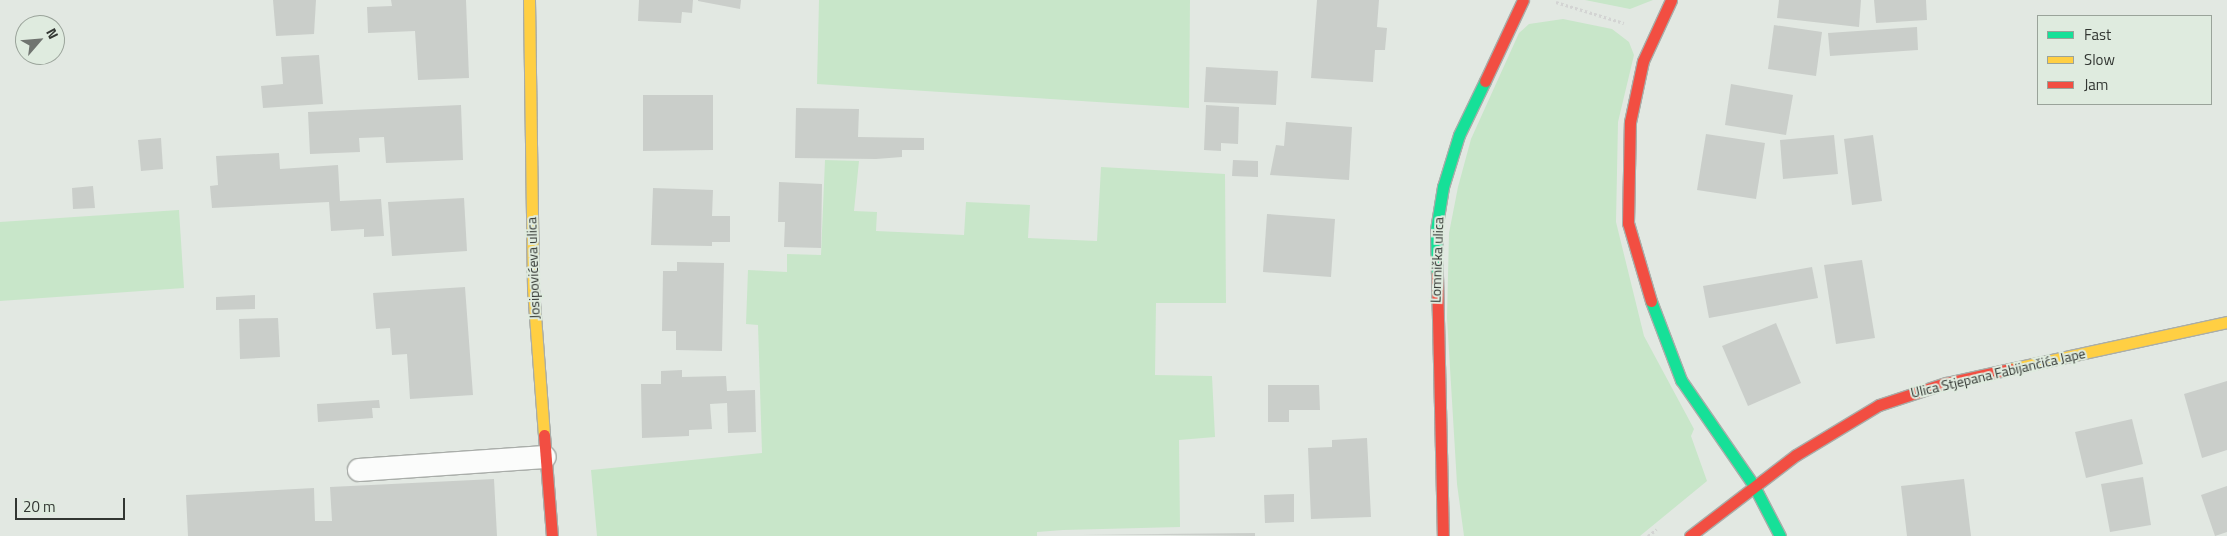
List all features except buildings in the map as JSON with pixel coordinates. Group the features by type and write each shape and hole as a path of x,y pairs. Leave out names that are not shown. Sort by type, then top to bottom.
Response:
{"street":[{"name":"Josipovićeva ulica","path":"528,0 530,204 545,458 552,536"},
{"name":"Lomnička ulica","path":"1443,536 1435,316 1438,222 1459,135 1523,0"},
{"path":"1671,0 1654,32 1630,122 1628,223 1636,262 1681,380 1754,486 1780,536"},
{"name":"Ulica Stjepana Fabijančića Jape","path":"1690,536 1754,486 1847,421 1912,392 2227,322"}],"lane":[{"path":"359,470 545,458"}],"path":[{"path":"1549,0 1654,32"}],"green space":[{"path":"819,0 1190,0 1189,108 817,84"},
{"path":"1585,0 1653,0 1630,9"},
{"path":"1563,19 1612,29 1629,42 1634,55 1618,122 1616,222 1644,336 1694,429 1691,436 1707,481 1640,536 1464,536 1457,484 1447,318 1449,233 1458,187 1471,139 1519,33 1529,24"},
{"path":"825,160 859,161 854,211 877,212 876,231 964,235 966,202 1030,205 1028,238 1097,241 1101,167 1225,174 1226,303 1156,303 1155,375 1212,376 1215,437 1179,440 1180,527 1063,530 1037,532 1037,536 597,536 591,470 762,453 758,325 746,324 748,270 787,272 787,254 821,255"},
{"path":"179,210 184,288 0,301 0,222"}],"traffic: fast":[{"path":"1437,275 1436,230 1443,187 1459,135 1485,81"},
{"path":"1651,301 1681,380 1754,486 1780,536"}],"traffic: slow":[{"path":"529,0 533,289 544,435"},
{"path":"2010,369 2227,322"}],"traffic: jam":[{"path":"1485,81 1523,0"},
{"path":"1651,301 1628,223 1630,122 1643,61 1671,0"},
{"path":"1437,275 1443,536"},
{"path":"1690,536 1796,455 1879,405 1946,383 2010,369"},
{"path":"544,435 552,536"}]}
